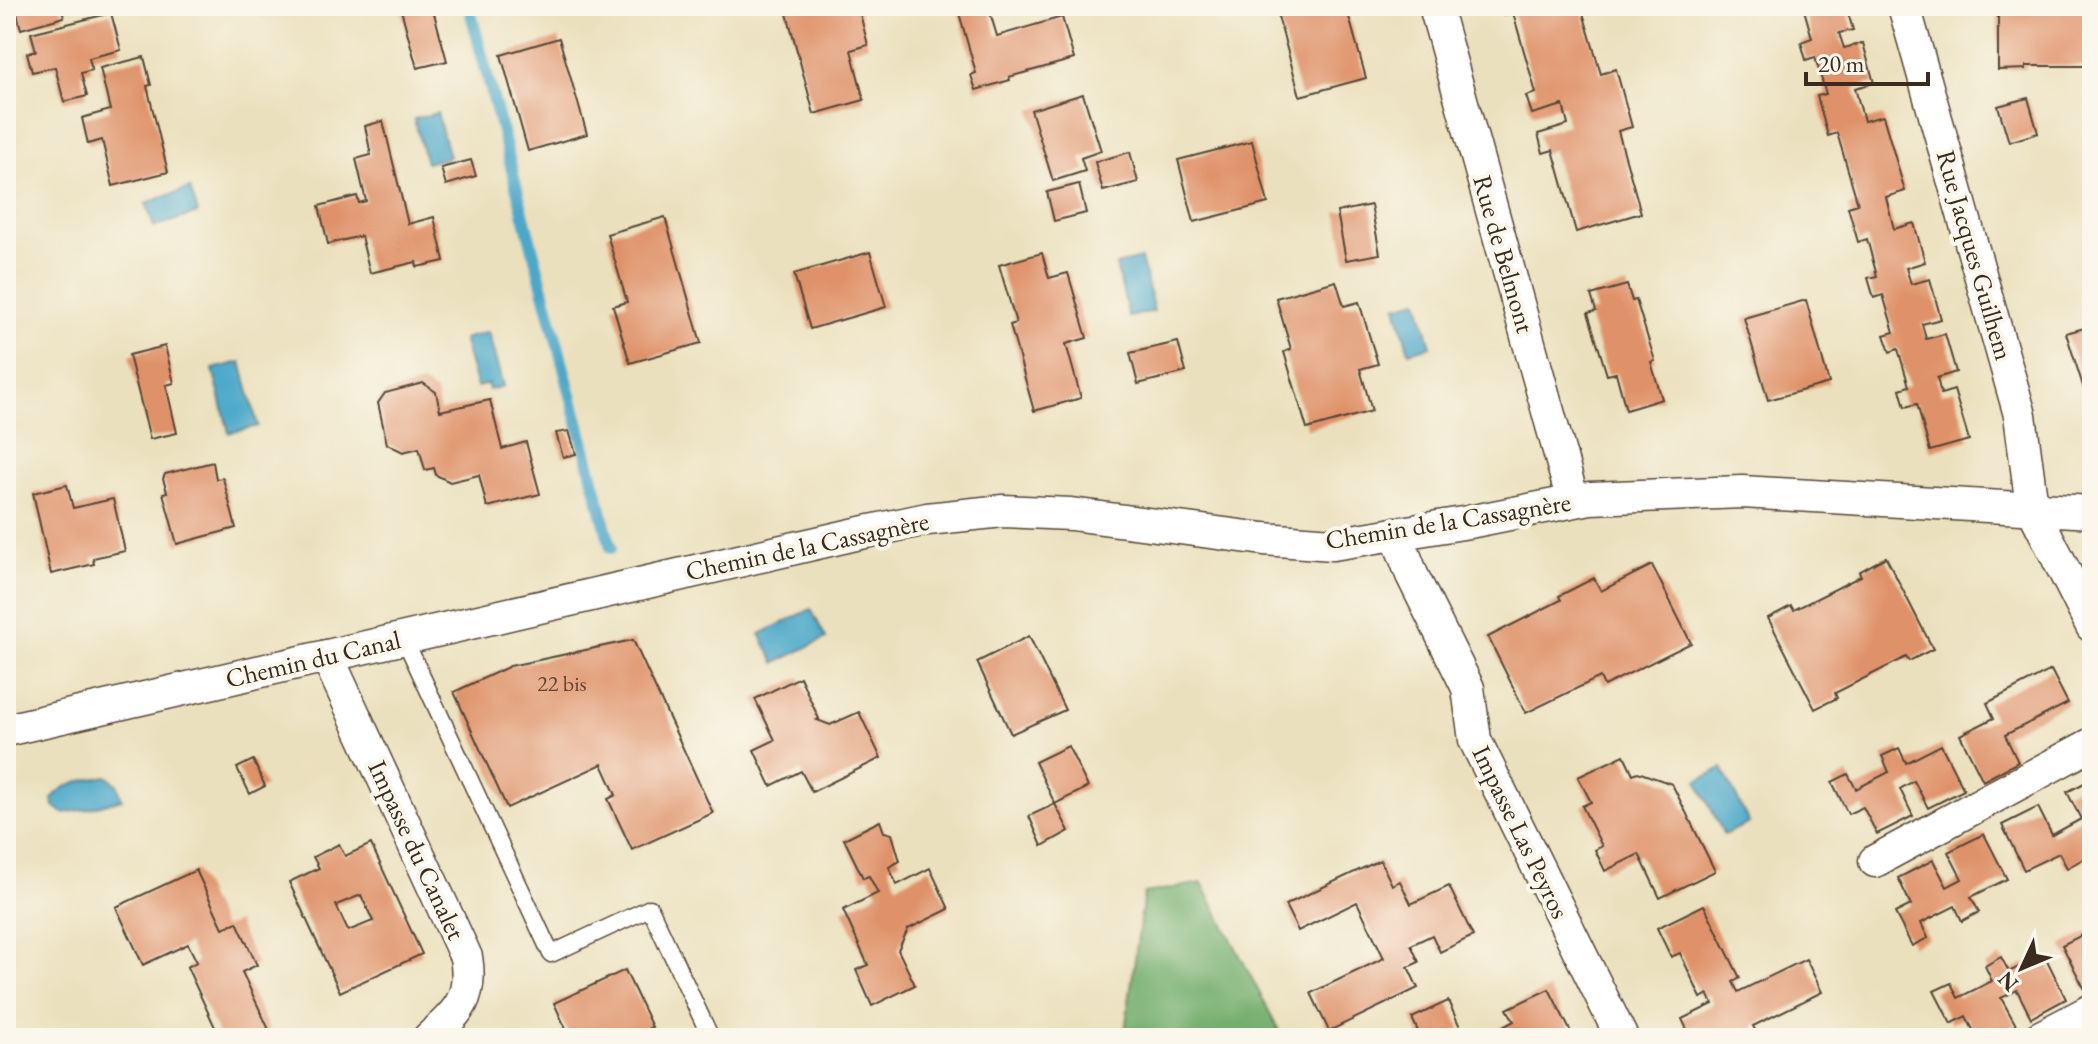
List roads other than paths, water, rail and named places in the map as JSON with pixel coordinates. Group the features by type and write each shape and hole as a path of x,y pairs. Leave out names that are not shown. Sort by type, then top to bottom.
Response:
{"street":[{"name":"Rue de Belmont","path":"1435,6 1573,501"},
{"name":"Rue Jacques Guilhem","path":"1904,6 2020,415 2032,507 2092,626"},
{"name":"Chemin de la Cassagnère","path":"620,588 927,519 1003,511 1071,514 1264,539 1333,544 1590,498 1742,492 2092,512"},
{"name":"Impasse Las Peyros","path":"1396,533 1412,575 1468,688 1475,740 1622,1038"},
{"name":"Chemin du Canal","path":"6,730 620,588"},
{"name":"Impasse du Canalet","path":"327,656 466,957 469,977 462,1005 429,1038"},
{"path":"1875,861 2092,744"},
{"path":"2039,1038 2092,1010"}],"lane":[{"path":"404,638 551,954 650,908 711,1038"}],"water":[{"path":"437,113 449,157 426,163 414,119"},
{"path":"190,188 198,213 154,227 146,203"},
{"path":"1141,259 1154,311 1129,317 1116,265"},
{"path":"1418,300 1431,346 1409,352 1396,306"},
{"path":"488,332 503,386 489,390 488,384 477,387 463,339"},
{"path":"241,362 258,426 229,433 213,369"},
{"path":"811,609 826,638 775,663 760,634"},
{"path":"1722,768 1749,823 1724,835 1697,781"},
{"path":"107,776 117,784 122,799 63,813 54,806 52,799 63,788"}],"waterway":[{"path":"469,6 611,548"}]}
